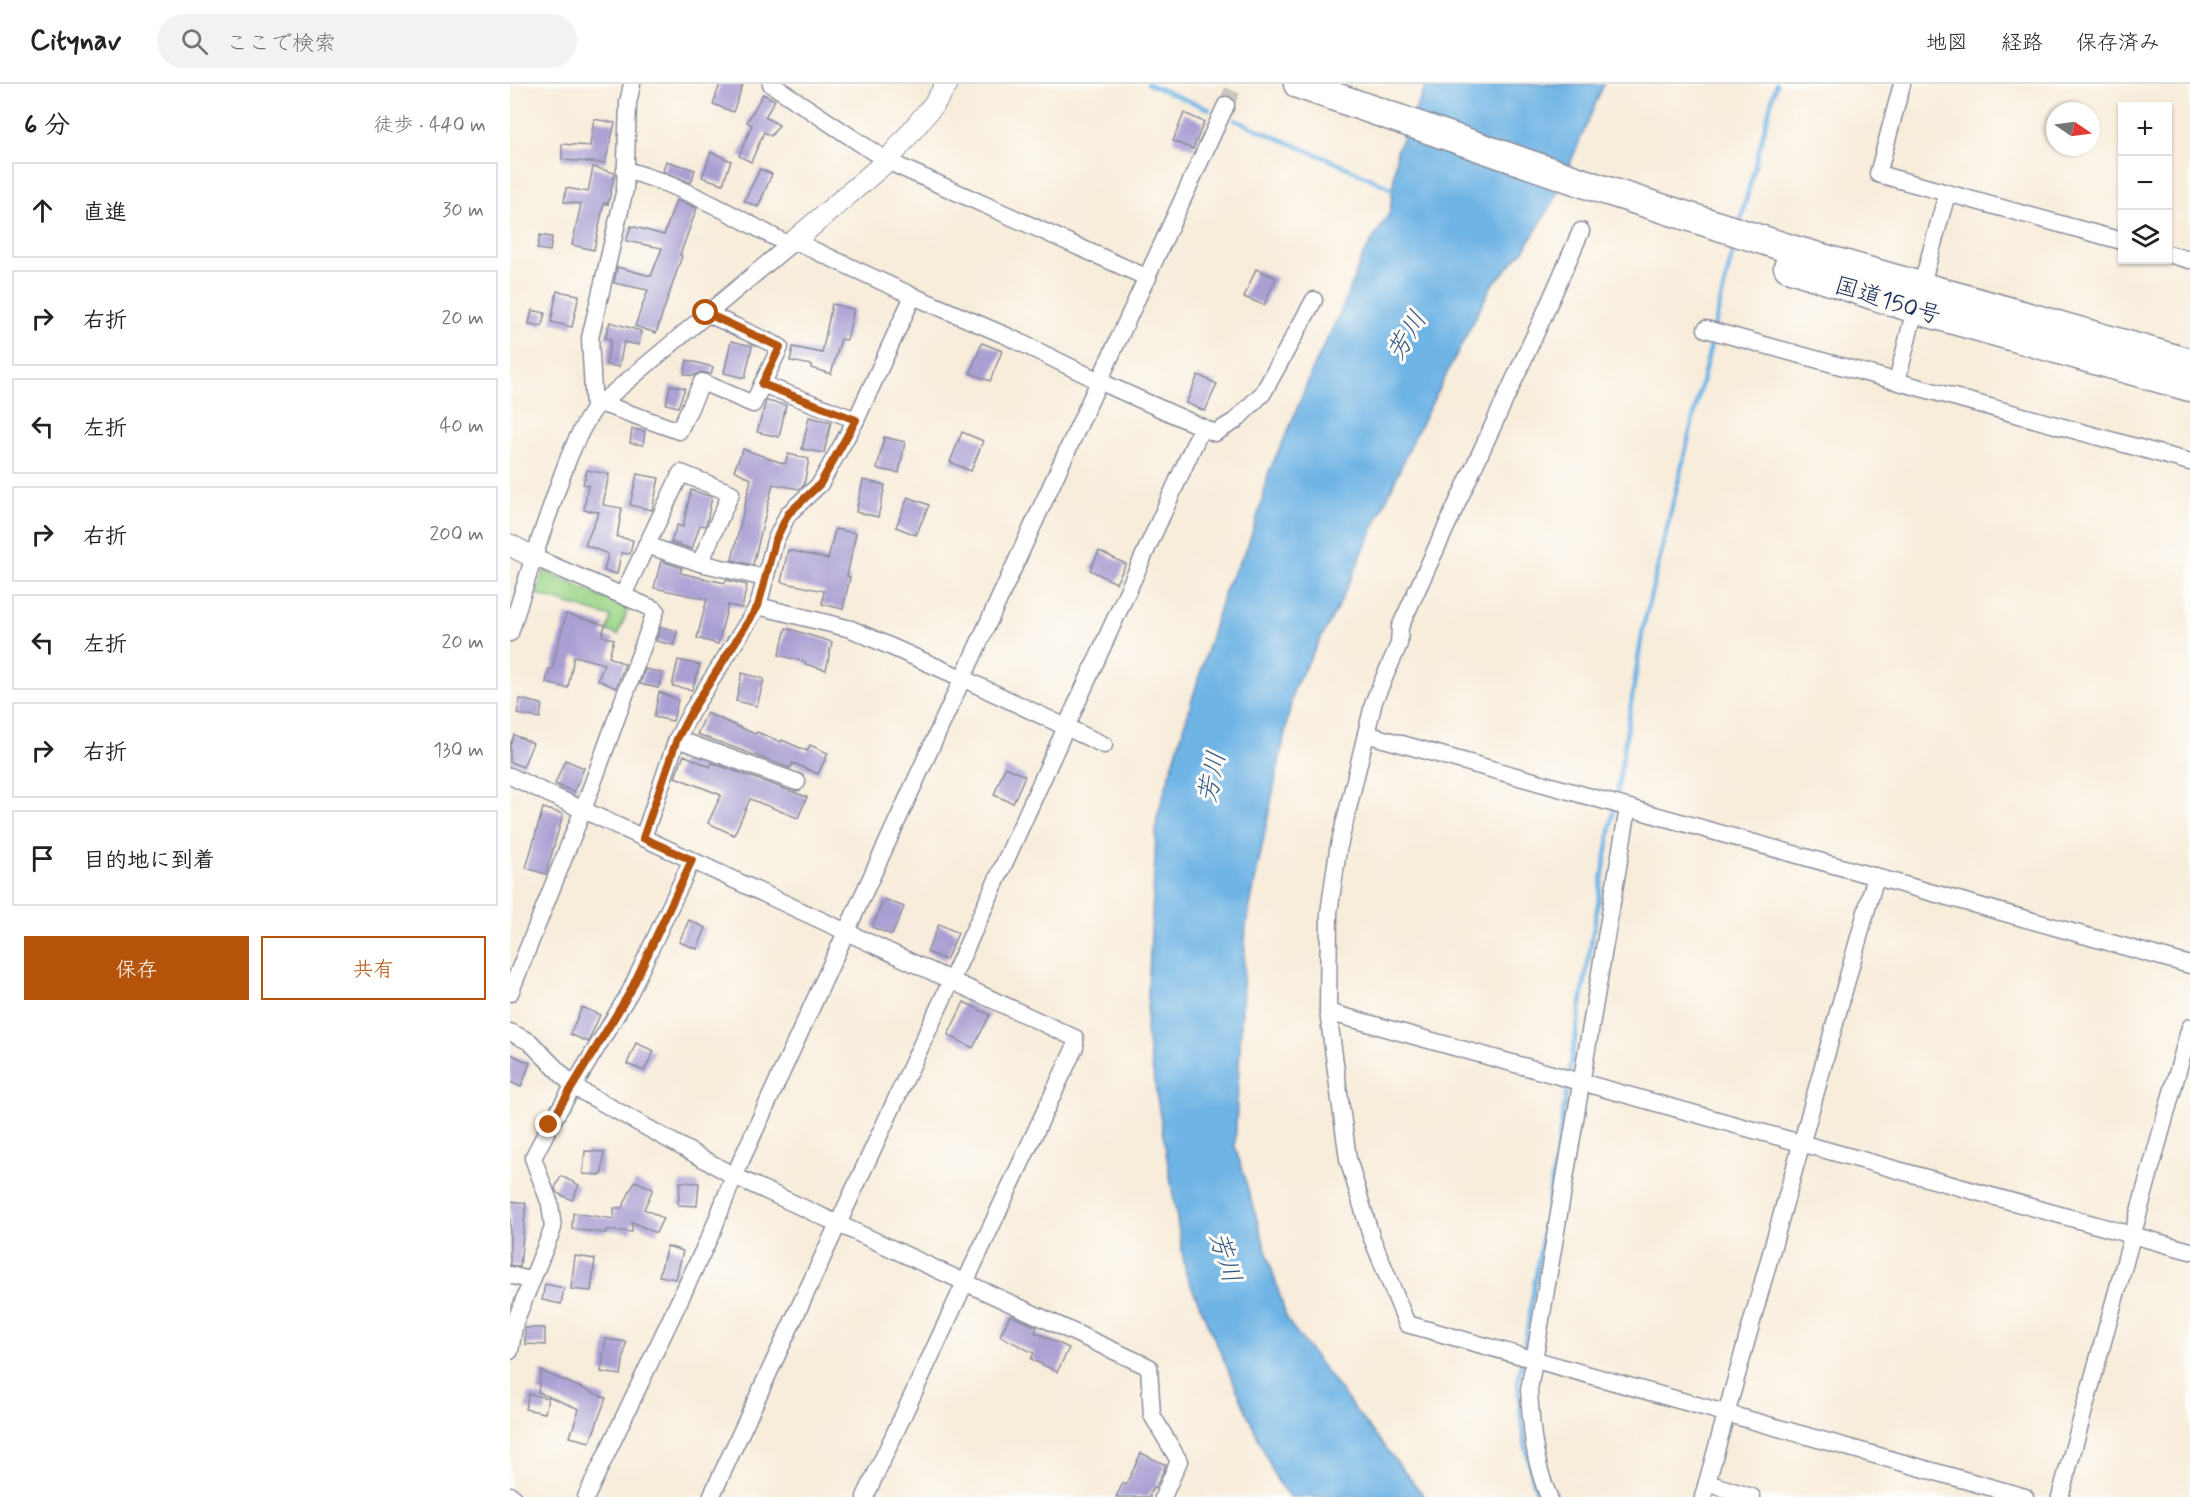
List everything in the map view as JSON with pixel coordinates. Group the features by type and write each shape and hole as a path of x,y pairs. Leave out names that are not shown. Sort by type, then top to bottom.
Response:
{"highway":[{"name":"国道150号","path":"1298,84 1595,187 1794,250 1918,298 2190,387"},
{"name":"国道150号","path":"1918,298 2190,363"}],"street":[{"path":"597,406 590,338 625,189 628,103 632,84"},
{"path":"771,84 887,161 1148,278"},
{"path":"510,633 533,557 568,458 581,428 597,406 887,161 934,104 947,84"},
{"path":"1902,84 1878,174 2118,241"},
{"path":"586,1497 712,1232 734,1176 1101,382 1226,105"},
{"path":"625,170 663,182 792,243 1007,336 1101,382 1215,433 1234,421 1263,393 1314,300"},
{"path":"1897,381 1947,194"},
{"path":"1581,231 1400,627 1399,644 1374,701 1343,824 1329,913 1328,1012 1348,1159 1371,1236 1407,1324 2025,1497"},
{"path":"2172,255 2190,260"},
{"path":"643,838 677,739 691,712 758,606 775,541 788,514 820,484 856,420 913,296"},
{"path":"597,406 679,431 702,382 753,404 780,347 706,313"},
{"path":"1706,329 2190,462"},
{"path":"762,384 856,420"},
{"path":"711,1497 840,1223 1202,427"},
{"path":"623,595 681,472 731,493 700,564"},
{"path":"510,545 656,610 584,810 510,993"},
{"path":"646,545 700,564 765,578"},
{"path":"758,606 851,629 1104,745"},
{"path":"1366,734 2190,965"},
{"path":"677,739 797,782"},
{"path":"510,776 1075,1038 1075,1047 865,1497"},
{"path":"1549,1497 1536,1460 1529,1390 1626,808"},
{"path":"510,1351 515,1322 553,1228 550,1204 533,1158 549,1125 574,1088 630,992 692,860"},
{"path":"1752,1497 1705,1490 1876,876"},
{"path":"1328,1012 2190,1251"},
{"path":"2060,1497 2190,1028"},
{"path":"510,1032 530,1042 574,1088 734,1176 1149,1367 1152,1415 1179,1461 1163,1497"},
{"path":"510,1275 532,1281"}],"green space":[{"path":"544,571 628,609 618,635 607,631 611,617 536,594"}],"water":[{"name":"芳川","path":"1427,84 1604,84 1554,201 1524,250 1492,285 1416,434 1339,605 1294,688 1246,926 1235,1146 1287,1320 1425,1497 1289,1497 1276,1479 1186,1274 1146,1031 1157,817 1226,586 1247,548 1269,471 1314,366 1341,311 1363,255 1390,212 1397,150"}],"building":[{"path":"720,84 743,84 733,112 713,104"},
{"path":"763,94 775,100 765,117 779,125 771,136 764,132 751,162 739,156 752,125 747,122"},
{"path":"1184,113 1204,122 1193,149 1173,141"},
{"path":"594,119 615,123 605,163 562,160 562,144 590,146"},
{"path":"711,152 731,161 723,184 702,177"},
{"path":"666,161 695,170 691,183 663,171"},
{"path":"593,167 615,173 608,204 604,203 594,250 572,245 581,204 564,202 566,188 588,192"},
{"path":"760,169 772,174 758,207 744,201"},
{"path":"676,200 697,208 656,333 635,326 648,290 614,283 617,267 651,276 662,248 626,241 631,226 664,235"},
{"path":"540,235 552,237 550,251 537,249"},
{"path":"1256,269 1276,278 1264,305 1244,297"},
{"path":"557,291 579,295 572,327 551,322"},
{"path":"832,304 854,309 847,340 841,339 831,374 811,368 812,365 790,361 793,347 822,353"},
{"path":"532,310 545,313 542,326 529,324"},
{"path":"610,322 641,331 639,345 624,342 619,367 606,365 611,339 605,338"},
{"path":"731,341 752,346 745,378 724,373"},
{"path":"982,343 1002,351 990,381 970,373"},
{"path":"687,360 713,367 711,374 701,372 693,376 684,374"},
{"path":"1198,375 1217,384 1205,411 1186,403"},
{"path":"670,385 685,388 678,407 666,404"},
{"path":"766,401 786,405 779,437 757,432"},
{"path":"809,417 831,422 824,453 802,449"},
{"path":"632,429 645,431 643,445 630,443"},
{"path":"962,432 983,441 971,471 950,462"},
{"path":"884,437 905,442 899,473 877,469"},
{"path":"743,449 785,464 788,454 809,459 804,485 799,489 773,484 753,565 732,560 751,479 734,470"},
{"path":"587,470 609,474 603,505 622,508 617,537 633,540 630,554 621,553 617,574 604,571 608,554 585,545 599,512 584,510 588,485 583,484"},
{"path":"637,474 659,478 652,510 630,505"},
{"path":"863,480 885,485 878,517 856,512"},
{"path":"691,490 712,497 707,521 705,526 700,525 692,549 671,542 677,525 683,527"},
{"path":"908,497 929,505 916,535 896,527"},
{"path":"835,529 856,533 843,609 822,604 824,591 781,582 788,550 828,559"},
{"path":"1099,551 1126,564 1116,583 1090,570"},
{"path":"661,561 682,568 680,573 725,583 726,580 747,585 742,608 728,605 718,644 697,638 707,599 654,588"},
{"path":"566,614 605,625 602,636 614,639 609,657 625,664 616,688 598,680 604,664 574,656 568,688 546,683 549,669 552,669"},
{"path":"661,627 677,631 674,645 656,641"},
{"path":"786,628 832,642 826,670 779,655"},
{"path":"678,660 700,665 692,690 672,686"},
{"path":"645,669 663,673 658,688 640,684"},
{"path":"742,673 764,679 757,706 736,701"},
{"path":"659,692 678,700 673,721 654,717"},
{"path":"520,699 542,704 540,718 517,714"},
{"path":"707,713 755,734 757,732 781,742 782,740 807,751 810,745 828,753 818,774 793,763 790,768 697,734"},
{"path":"514,735 533,743 523,767 510,762 510,745"},
{"path":"684,755 710,767 712,763 807,797 798,818 750,799 734,835 708,823 721,795 675,777"},
{"path":"565,760 584,768 574,792 555,784"},
{"path":"1005,767 1025,776 1013,803 994,795"},
{"path":"543,808 563,814 546,874 526,868"},
{"path":"884,899 904,907 892,935 872,927"},
{"path":"689,920 706,928 697,949 679,942"},
{"path":"939,924 958,933 946,960 927,952"},
{"path":"964,1002 990,1015 973,1048 948,1035"},
{"path":"582,1007 600,1015 588,1042 570,1034"},
{"path":"636,1043 654,1051 644,1071 627,1064"},
{"path":"510,1054 530,1063 521,1087 510,1082"},
{"path":"585,1151 604,1152 602,1175 583,1174"},
{"path":"561,1176 579,1185 572,1200 557,1193 555,1188"},
{"path":"635,1181 653,1189 644,1209 663,1218 656,1233 632,1222 632,1232 606,1230 606,1233 572,1229 573,1213 614,1219 614,1208 622,1208"},
{"path":"680,1182 699,1183 697,1206 678,1205"},
{"path":"510,1201 526,1203 520,1267 510,1265"},
{"path":"667,1246 683,1251 676,1279 659,1276"},
{"path":"575,1256 595,1259 591,1291 571,1289"},
{"path":"545,1284 564,1288 561,1304 542,1300"},
{"path":"1010,1315 1037,1327 1035,1332 1069,1348 1057,1372 1031,1359 1034,1353 1000,1336"},
{"path":"525,1328 545,1328 545,1345 525,1344"},
{"path":"606,1339 626,1342 621,1375 601,1372"},
{"path":"541,1371 606,1398 590,1442 570,1437 579,1409 538,1392"},
{"path":"529,1394 548,1398 545,1413 525,1409"},
{"path":"1141,1453 1166,1465 1155,1489 1153,1488 1149,1496 1151,1497 1116,1497 1123,1483 1126,1485"}],"waterway":[{"path":"1148,84 1209,109"},
{"path":"1740,223 1776,84"},
{"path":"1235,120 1397,191"},
{"path":"1714,328 1735,243"},
{"path":"1616,800 1643,628 1713,336"},
{"path":"1569,1075 1614,808"},
{"path":"1538,1497 1525,1441 1518,1383 1568,1083"}],"tunnel":[{"path":"1226,105 1235,84"}],"route":[{"path":"549,1125 574,1088 630,992 692,860 643,838 677,739 691,712 758,606 775,541 788,514 820,484 856,420 762,384 780,347 706,313"}]}
